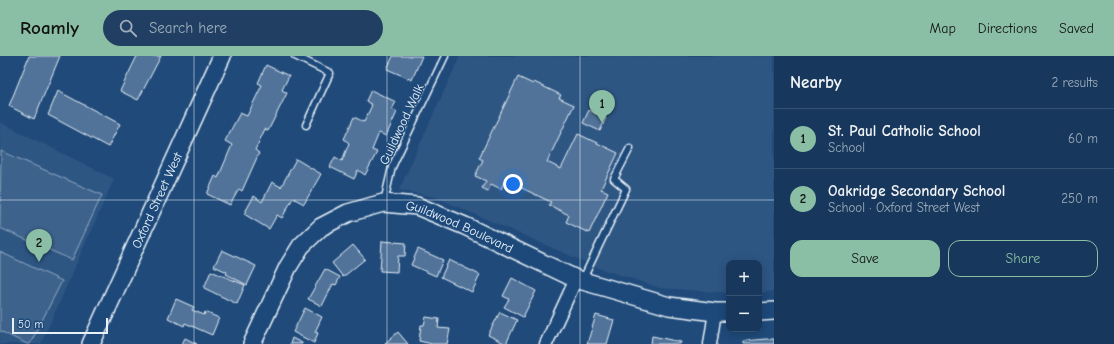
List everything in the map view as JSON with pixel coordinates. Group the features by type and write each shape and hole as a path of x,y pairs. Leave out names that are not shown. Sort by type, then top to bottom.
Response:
{"street":[{"name":"Oxford Street West","path":"91,344 222,56"},
{"name":"Guildwood Boulevard","path":"252,344 288,267 301,246 321,227 348,213 383,203 417,206 465,226 579,280 669,306 722,312"},
{"path":"546,344 579,280"},
{"path":"762,312 774,311"},
{"path":"710,344 722,312"}],"lane":[{"path":"295,56 330,73 306,125"},
{"name":"Guildwood Walk","path":"383,203 392,167 444,56"},
{"path":"579,280 626,189 614,179 630,148"}],"shaded area":[{"path":"460,56 774,56 774,291 762,293 762,260 726,260 726,293 661,288 601,269 435,197 399,190"},
{"path":"0,122 114,179 41,344 0,344"},
{"path":"1,151 102,195 72,260 0,228"},
{"path":"0,252 62,281 30,344 0,331"}],"building":[{"path":"29,56 60,56 34,119 9,106"},
{"path":"137,56 161,56 138,100 120,91"},
{"path":"393,56 422,56 412,80 387,69"},
{"path":"266,65 289,76 282,90 287,93 268,131 265,129 255,150 259,153 242,191 239,189 230,205 207,194 215,176 218,178 232,145 225,141 240,113 247,116 262,85 258,83"},
{"path":"518,77 533,84 534,82 561,95 559,98 574,105 547,162 561,169 578,134 618,153 601,189 608,192 589,233 566,222 569,215 549,205 551,202 505,180 501,189 491,184 488,191 482,188 486,181 475,176 483,160 479,158"},
{"path":"371,90 396,102 392,109 397,112 386,136 379,133 372,150 377,152 365,175 358,170 354,179 330,167 335,157 342,161 349,143 344,139 354,117 364,122 372,105 366,101"},
{"path":"58,91 120,124 108,147 48,115"},
{"path":"589,110 606,118 600,131 583,123"},
{"path":"296,159 321,174 304,204 293,198 282,218 277,215 269,229 244,214 254,196 262,202 272,182 281,187"},
{"path":"382,241 406,243 405,256 398,256 397,272 380,271"},
{"path":"353,245 365,259 343,277 332,263"},
{"path":"418,249 443,260 436,276 411,265"},
{"path":"222,250 256,266 247,285 226,274 227,272 214,266"},
{"path":"449,260 480,275 472,292 441,277"},
{"path":"325,269 340,277 336,285 333,284 322,306 308,299"},
{"path":"211,271 245,285 237,304 204,288"},
{"path":"512,278 536,291 523,317 504,307 509,299 503,296"},
{"path":"176,299 194,307 192,310 204,315 205,312 219,318 212,335 185,323 184,326 168,318"},
{"path":"305,308 322,317 315,332 318,333 314,343 293,332"},
{"path":"500,312 517,320 506,344 488,335"},
{"path":"596,315 614,320 607,344 587,344"},
{"path":"426,317 439,319 438,328 450,329 447,344 432,344 419,341 421,325 424,325"},
{"path":"398,332 408,344 384,344"},
{"path":"652,336 681,342 680,344 651,344"},
{"path":"185,338 197,344 182,344"},
{"path":"292,338 302,343 302,344 290,344"},
{"path":"774,339 774,344 743,344 743,341"}],"place":[{"name":"St. Paul Catholic School","path":"602,123"},
{"name":"Oakridge Secondary School","path":"39,262"}]}
